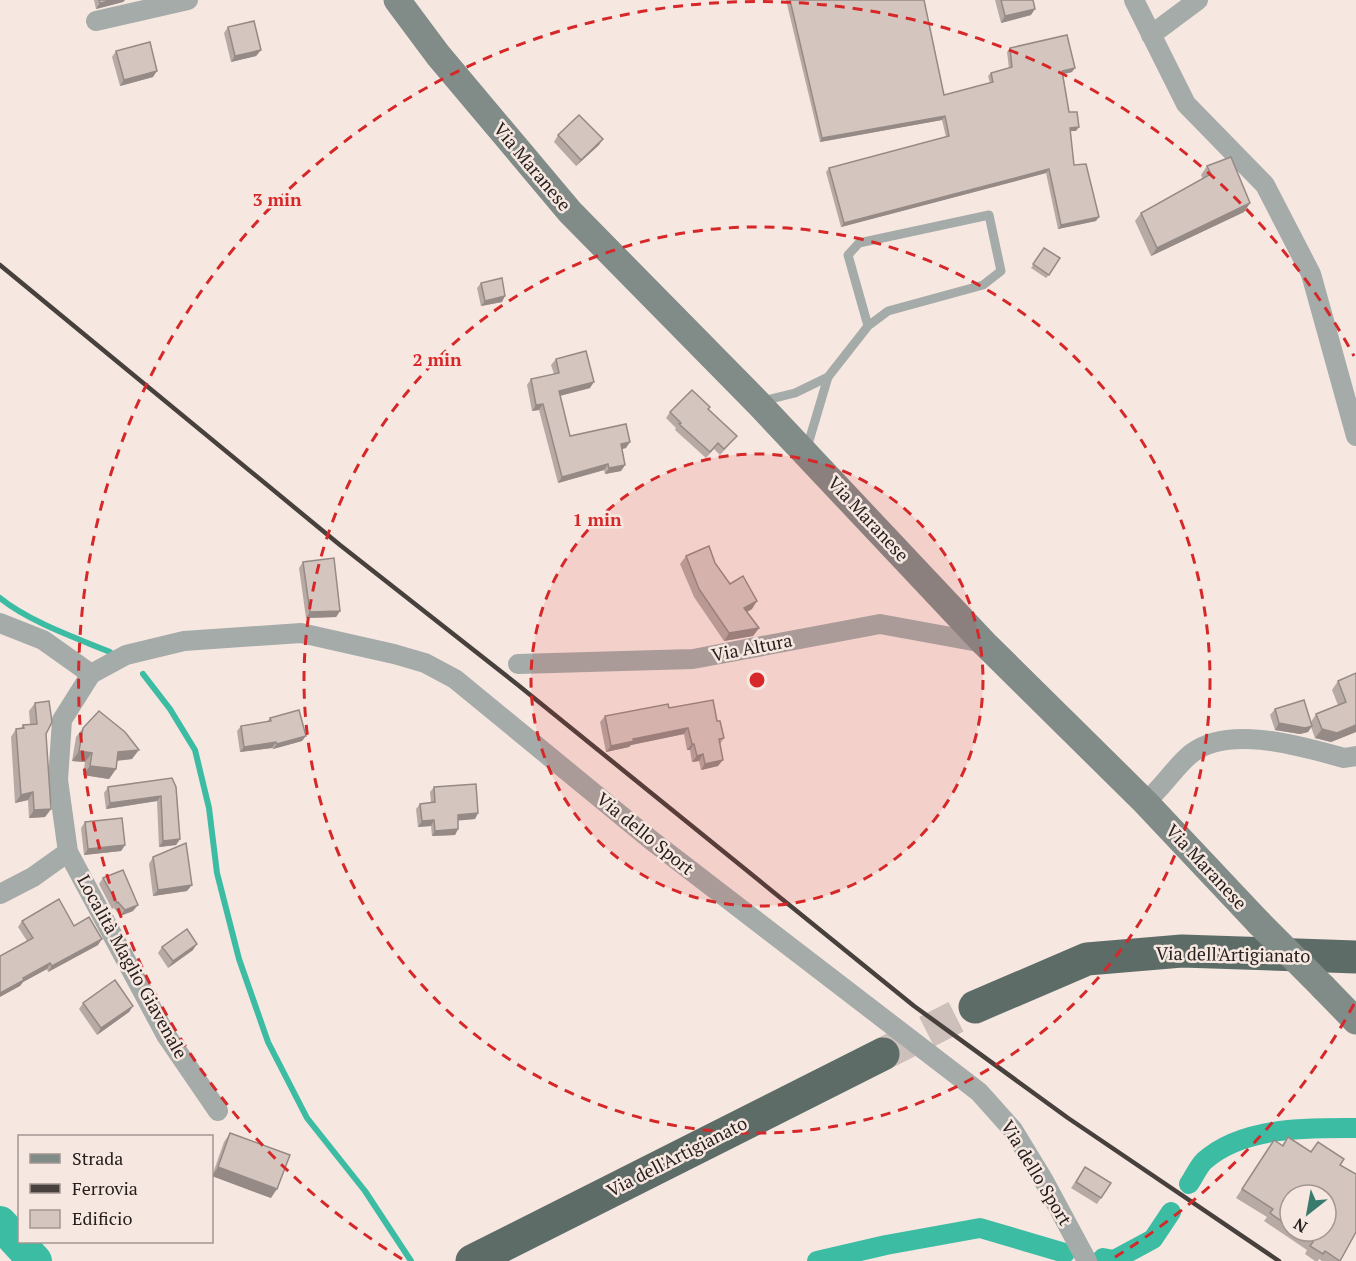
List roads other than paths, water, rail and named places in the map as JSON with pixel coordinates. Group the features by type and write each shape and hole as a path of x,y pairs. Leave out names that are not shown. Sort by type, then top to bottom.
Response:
{"highway":[{"name":"Via dell'Artigianato","path":"975,1007 1087,959 1182,951 1356,957"},
{"name":"Via dell'Artigianato","path":"472,1261 883,1053"}],"main road":[{"name":"Via Maranese","path":"397,0 438,55 570,212 758,403 984,643 1145,802 1259,923 1356,1021"}],"street":[{"path":"96,21 188,0"},
{"path":"1134,0 1186,104 1265,185 1311,274 1356,436"},
{"path":"1151,35 1197,0"},
{"path":"0,623 43,640 99,670"},
{"name":"Via Altura","path":"518,664 693,659 880,624 984,643"},
{"name":"Via dello Sport","path":"99,670 126,655 184,641 301,633 425,663 455,679 651,840 980,1092 1013,1130 1044,1181 1087,1261"},
{"name":"Località Maglio Giavenale","path":"99,670 62,720 58,780 68,852 166,1035 218,1111"},
{"path":"1145,802 1193,752 1215,742 1237,738 1272,742 1344,758 1356,756"},
{"name":"Località Maglio Giavenale","path":"0,894 33,877 68,852"}],"lane":[{"path":"806,453 828,377 868,326 888,310 983,285 1001,271 989,215 859,243 848,255 868,326"},
{"path":"758,403 795,393 828,377"}],"waterway":[{"path":"0,598 38,622 110,652"},
{"path":"143,674 170,709 195,750 209,808 217,873 239,959 268,1042 307,1118 365,1191 411,1261"},
{"path":"1189,1184 1204,1161 1237,1141 1276,1131 1356,1128"},
{"path":"1103,1258 1114,1260 1153,1239 1171,1212"},
{"path":"0,1223 18,1243"},
{"path":"817,1261 886,1245 980,1228 1065,1253"},
{"path":"18,1243 35,1261"}],"tunnel":[{"path":"883,1054 975,1007"}],"railway":[{"path":"0,265 340,545 518,685 914,1006 1068,1118 1279,1261"}]}
